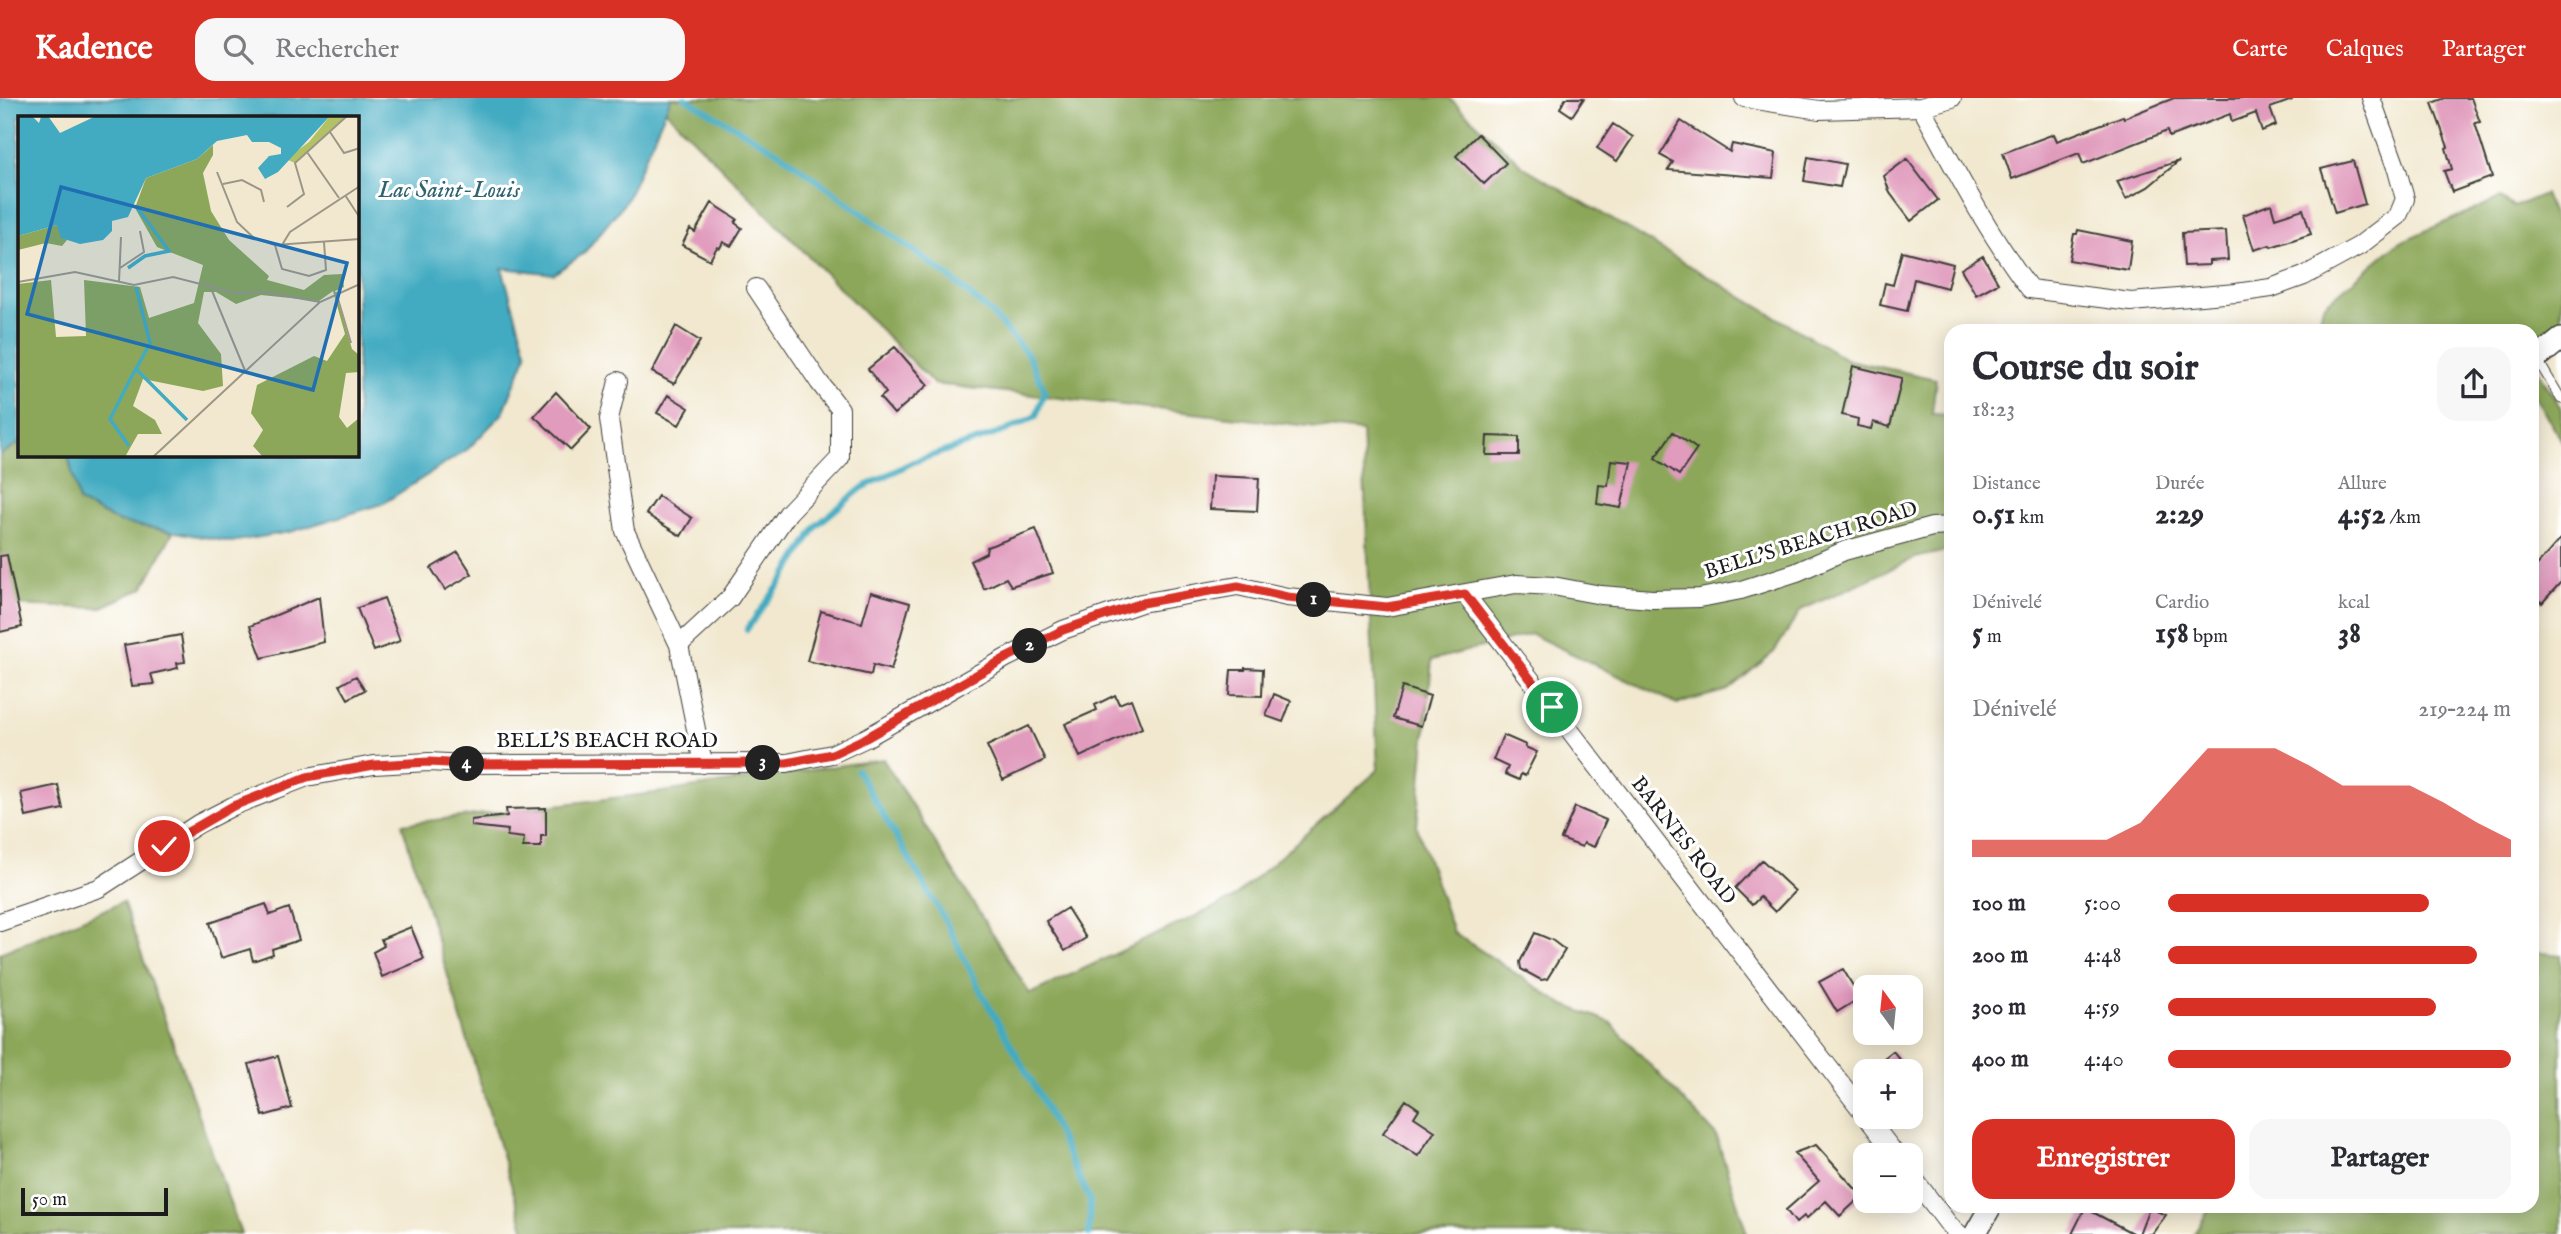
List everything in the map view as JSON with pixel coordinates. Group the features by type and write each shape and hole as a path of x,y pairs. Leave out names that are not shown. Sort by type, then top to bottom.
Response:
{"street":[{"path":"1744,98 1819,110 1921,107 1952,98"},
{"path":"1921,107 1972,201 2011,264 2030,289 2131,302 2271,288 2304,275 2359,246 2398,216 2405,199 2371,98"},
{"path":"679,645 730,598 788,513 840,458 840,409 756,288"},
{"path":"2539,356 2561,339"},
{"path":"618,382 609,419 625,531 679,645 703,764"},
{"name":"BELL'S BEACH ROAD","path":"0,922 99,888 209,818 307,777 374,765 429,762 787,763 832,754 866,738 1006,658 1063,630 1142,603 1238,586 1287,597 1387,607 1516,584 1652,599 1700,598 1741,590 1797,572 1844,551 1932,527 1944,526"},
{"name":"BARNES ROAD","path":"1465,594 1853,1099"},
{"name":"BARNES ROAD","path":"1876,1129 1887,1143"},
{"path":"1923,1191 1959,1234"},
{"path":"1975,1234 1987,1213"}],"lane":[{"path":"2539,367 2561,399"}],"green space":[{"path":"671,98 1449,98 1524,167 1848,360 1936,379 1932,414 1944,415 1944,552 1915,558 1801,610 1774,652 1728,690 1677,704 1531,634 1432,660 1417,827 1453,932 1562,1004 1610,1022 1716,1135 1747,1234 526,1234 402,824 663,792 883,759 1030,994 1232,899 1378,770 1362,432 934,384 665,110"},
{"path":"2544,194 2561,237 2561,325 2539,341 2539,324 2319,324 2323,306 2398,243 2500,198 2514,207"},
{"path":"2539,372 2561,409 2561,440 2539,404"},
{"path":"18,444 18,457 68,457 79,502 119,522 173,532 143,588 100,608 0,607 0,455"},
{"path":"123,902 241,1234 0,1234 0,953"},
{"path":"2539,953 2561,955 2561,1234 2194,1234 2207,1213 2539,1213"}],"water":[{"name":"Lac Saint-Louis","path":"0,98 671,98 626,201 584,253 554,274 502,268 527,354 503,413 468,449 382,504 290,532 231,542 119,522 79,502 68,457 359,457 359,116 18,116 18,444 0,455"}],"building":[{"path":"1566,98 1584,98 1572,116 1560,108"},
{"path":"2174,98 2292,100 2270,108 2276,125 2262,131 2256,113 2232,122 2230,114 2169,137 2167,131 2083,164 2079,153 2012,179 2003,153 2054,134 2057,141"},
{"path":"2445,98 2471,98 2480,122 2475,123 2492,177 2452,192 2444,171 2452,169 2446,148 2448,147 2432,103"},
{"path":"1681,121 1730,152 1732,144 1776,153 1773,178 1668,170 1673,162 1660,155"},
{"path":"1613,124 1633,137 1617,161 1597,148"},
{"path":"1478,134 1506,163 1484,184 1456,156"},
{"path":"1808,157 1845,164 1840,187 1804,181"},
{"path":"1907,159 1938,200 1911,221 1890,193 1884,176"},
{"path":"2179,161 2148,187 2126,199 2117,181"},
{"path":"2353,161 2365,204 2335,213 2321,169"},
{"path":"712,203 737,219 735,223 742,228 731,246 723,242 710,260 682,245 690,229 695,232"},
{"path":"2271,204 2275,218 2303,209 2311,234 2254,250 2243,215"},
{"path":"2078,230 2132,241 2128,270 2069,260 2074,234 2077,234"},
{"path":"2226,231 2228,260 2209,261 2209,265 2184,266 2182,233"},
{"path":"1902,251 1953,264 1947,288 1914,279 1907,311 1880,305 1885,283 1893,285"},
{"path":"1983,256 1998,283 1976,295 1961,269"},
{"path":"676,326 700,341 674,384 652,372"},
{"path":"895,347 928,385 894,414 880,398 886,393 868,369"},
{"path":"1853,366 1902,378 1890,427 1873,422 1871,429 1857,426 1858,419 1842,415"},
{"path":"556,392 591,429 571,450 534,416"},
{"path":"668,395 689,408 679,425 657,413"},
{"path":"1673,432 1697,449 1679,475 1655,458"},
{"path":"1487,436 1519,437 1519,455 1486,455"},
{"path":"1611,460 1631,462 1621,508 1597,504 1599,485 1608,486"},
{"path":"1212,476 1259,478 1257,511 1210,509"},
{"path":"658,496 692,518 681,536 646,514"},
{"path":"1036,529 1053,573 1011,586 1006,578 984,589 970,561 986,553 987,547"},
{"path":"2561,538 2561,582 2542,603 2539,600 2539,563"},
{"path":"458,552 472,574 445,590 431,568"},
{"path":"7,555 22,627 0,632 0,556"},
{"path":"871,592 910,603 891,670 873,665 871,675 807,661 821,611 862,623"},
{"path":"319,597 324,642 262,658 250,626"},
{"path":"384,598 400,641 374,651 357,608"},
{"path":"181,635 185,662 177,663 178,668 151,674 154,684 132,686 124,645"},
{"path":"1263,669 1262,696 1229,695 1231,670"},
{"path":"356,676 365,690 348,699 340,685"},
{"path":"1402,687 1430,696 1421,726 1393,718"},
{"path":"1274,694 1291,701 1283,722 1266,716"},
{"path":"1115,695 1119,704 1131,699 1142,728 1080,757 1065,724 1097,710 1095,705"},
{"path":"1029,726 1045,760 1003,780 987,746"},
{"path":"1503,735 1537,752 1525,776 1521,774 1519,780 1505,774 1508,767 1493,760"},
{"path":"58,785 63,809 26,817 21,793"},
{"path":"1575,807 1606,820 1594,847 1584,843 1582,847 1561,839"},
{"path":"546,808 546,836 541,836 541,847 523,847 524,838 507,836 508,830 471,826 471,820 507,816 506,809"},
{"path":"1762,860 1795,891 1775,912 1760,897 1752,905 1735,888"},
{"path":"266,904 270,915 289,908 299,940 272,949 273,954 253,961 250,949 221,958 210,923"},
{"path":"1067,908 1086,938 1065,951 1046,921"},
{"path":"411,927 424,959 382,977 373,952 384,946 381,939"},
{"path":"1535,933 1552,940 1565,950 1547,979 1541,980 1521,969 1520,962"},
{"path":"1843,969 1853,986 1853,1002 1837,1012 1819,982"},
{"path":"1893,1051 1899,1059 1883,1059"},
{"path":"278,1056 292,1108 263,1116 249,1064"},
{"path":"1406,1100 1419,1109 1414,1117 1435,1131 1418,1156 1383,1133"},
{"path":"1816,1145 1853,1186 1853,1204 1840,1216 1826,1201 1806,1219 1804,1216 1796,1223 1786,1210 1819,1181 1794,1153"},
{"path":"2082,1213 2094,1213 2134,1234 2072,1234"},
{"path":"2147,1213 2166,1215 2152,1234 2139,1234"}],"waterway":[{"path":"685,98 780,153 949,277 990,312 1028,355 1045,391 1036,416 1005,431 913,462 862,488 817,525 785,577 747,629"},
{"path":"857,770 946,922 981,992 1041,1098 1090,1201 1089,1234"}],"route":[{"path":"164,846 233,806 307,777 374,765 429,762 787,763 832,754 866,738 1006,658 1063,630 1142,603 1238,586 1287,597 1387,607 1465,594 1552,707"}]}
